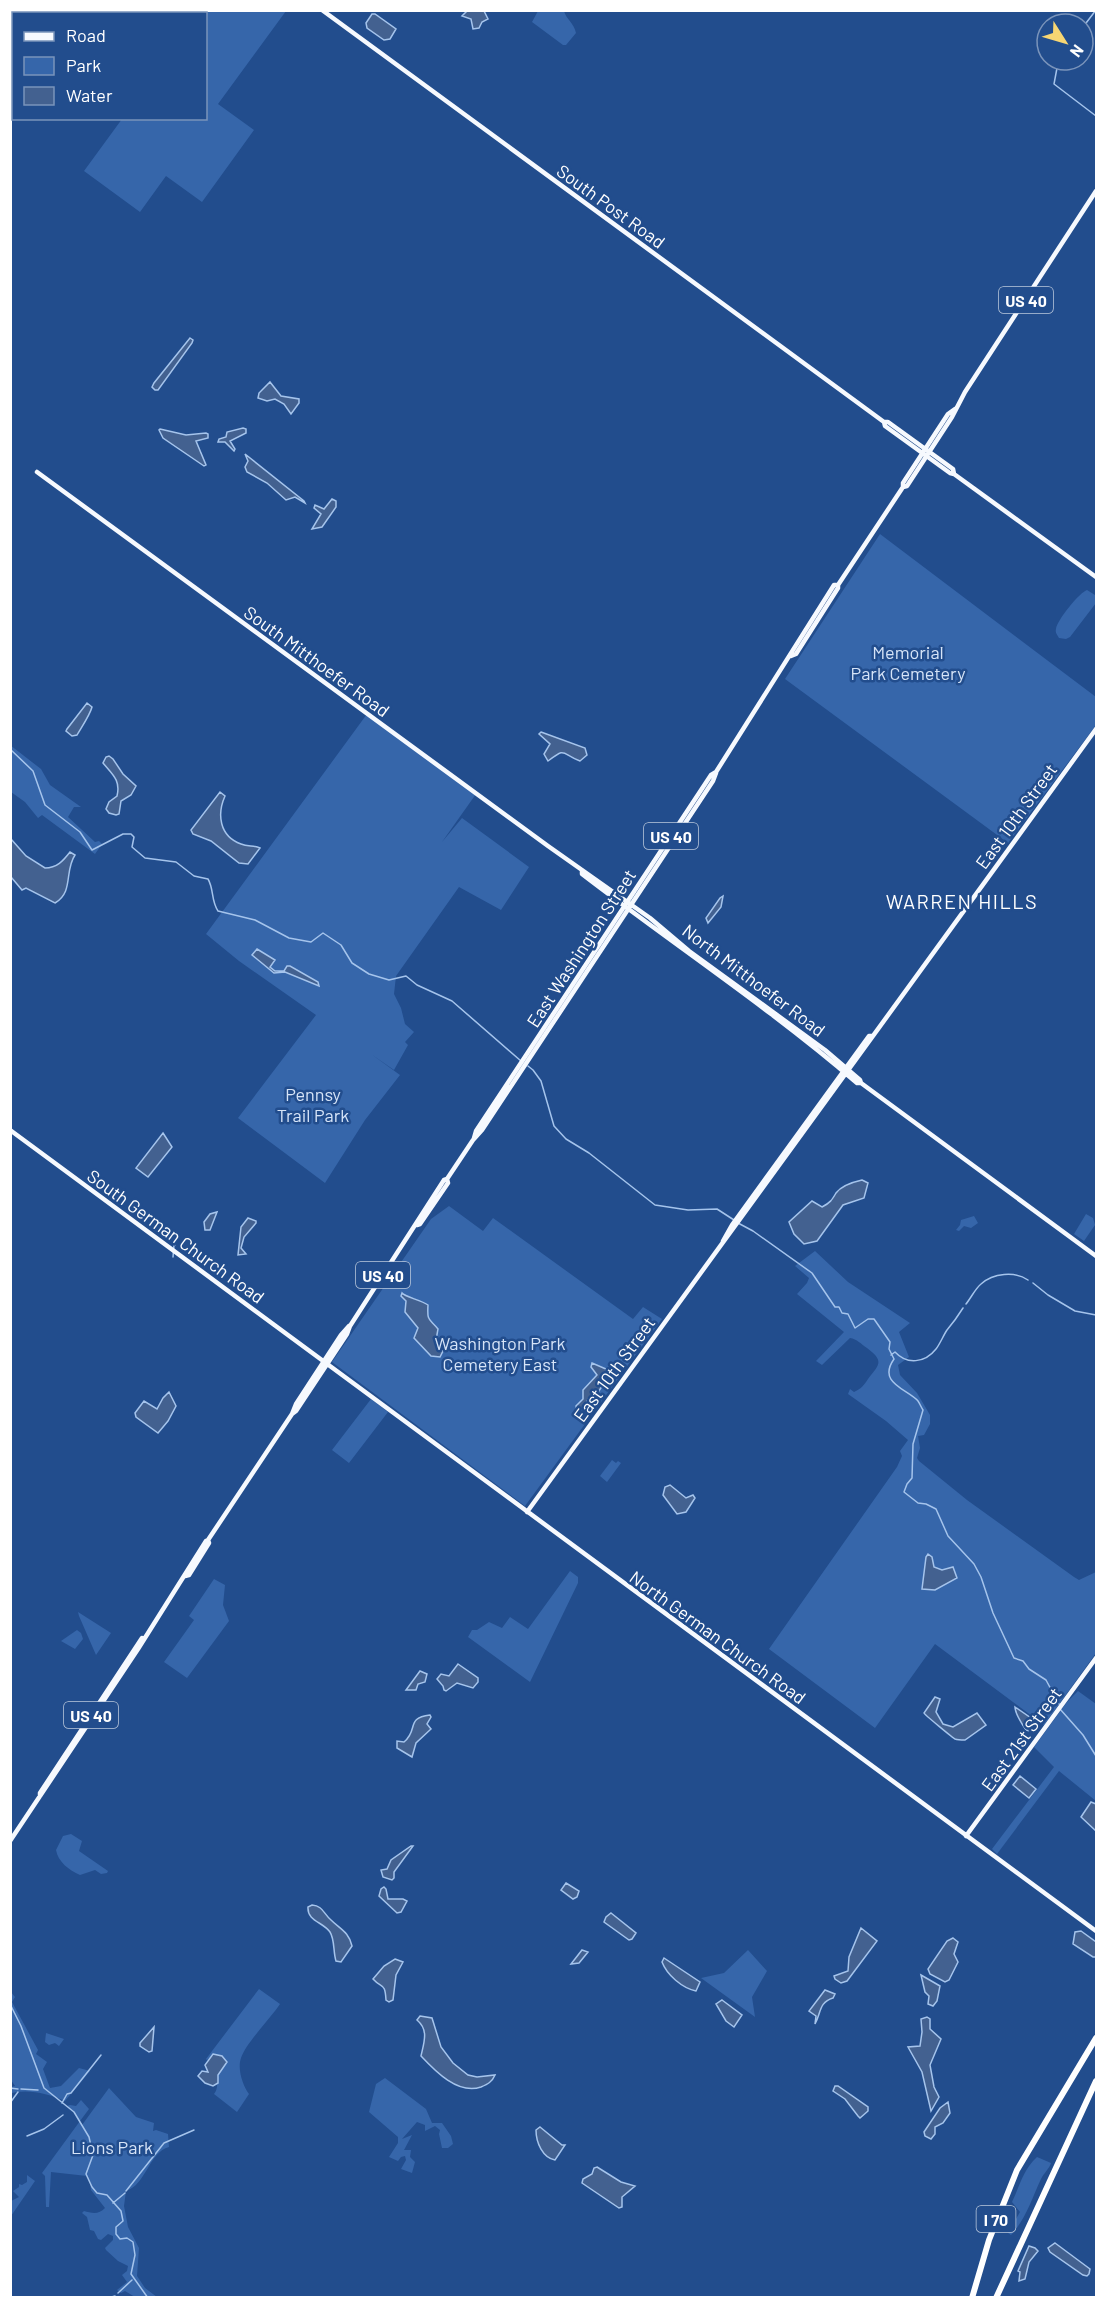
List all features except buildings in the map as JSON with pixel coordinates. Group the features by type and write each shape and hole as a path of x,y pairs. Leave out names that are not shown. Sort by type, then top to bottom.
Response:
{"highway":[{"name":"I 70","path":"972,2298 988,2240 1017,2170 1096,2038"},
{"name":"I 70","path":"996,2298 1096,2081"}],"main road":[{"name":"South Post Road","path":"322,10 926,452"},
{"name":"East Washington Street","path":"10,1841 134,1649 146,1635 185,1576 189,1575 208,1545 208,1540 296,1411 325,1363 347,1334 417,1225 416,1222 473,1140 480,1134 711,775 716,773 791,656 796,654 838,585 903,487 907,486 948,414 955,409 1096,191"},
{"name":"South Post Road","path":"884,422 885,426 926,452"},
{"path":"926,452 953,469 954,474 1096,577"},
{"name":"South Mitthoefer Road","path":"37,472 582,871 582,874 601,888 629,904"},
{"name":"East 10th Street","path":"527,1512 869,1036 872,1036 1096,729"},
{"name":"South Mitthoefer Road","path":"582,871 585,870 629,904"},
{"name":"North Mitthoefer Road","path":"629,904 684,952 846,1071"},
{"name":"North Mitthoefer Road","path":"629,904 826,1051 857,1083 861,1083 1096,1256"},
{"path":"813,1047 826,1051"},
{"name":"South German Church Road","path":"10,1130 325,1363"},
{"name":"North German Church Road","path":"325,1363 1096,1931"},
{"name":"East 21st Street","path":"966,1836 1096,1658"}],"green space":[{"path":"286,11 218,104 254,130 202,202 166,176 140,212 84,171 121,120 207,120 207,12 199,12"},
{"path":"538,11 564,11 576,33 566,45 532,22"},
{"name":"Memorial Park Cemetery","path":"880,534 1096,697 1096,725 1008,843 785,679"},
{"path":"1087,590 1095,595 1096,603 1070,637 1059,638 1056,630 1060,619 1074,601"},
{"name":"Pennsy Trail Park","path":"367,714 476,794 442,842 462,818 529,867 501,910 459,887 396,976 394,994 405,1024 414,1032 405,1042 408,1045 394,1070 371,1054 400,1075 365,1120 325,1183 238,1118 316,1015 239,961 206,934"},
{"path":"10,745 41,769 50,785 81,807 74,807 68,817 95,842 99,841 102,844 95,854 42,815 38,818 25,802 11,792"},
{"name":"Washington Park Cemetery East","path":"449,1206 483,1231 493,1218 633,1319 643,1307 662,1319 623,1369 525,1506 332,1362 431,1219"},
{"path":"1086,1214 1093,1218 1095,1225 1084,1241 1074,1234"},
{"path":"974,1216 978,1223 971,1228 964,1226 959,1231 956,1230 961,1220"},
{"path":"815,1251 848,1282 910,1323 899,1332 909,1357 898,1365 900,1375 917,1393 930,1415 930,1424 924,1435 918,1436 920,1448 917,1458 919,1461 967,1500 1074,1577 1079,1580 1096,1572 1096,1653 1044,1725 935,1644 875,1728 769,1649 897,1467 902,1456 900,1451 908,1440 848,1394 850,1389 854,1392 859,1390 877,1366 878,1360 872,1352 850,1338 822,1365 816,1361 844,1332 797,1294 809,1278 795,1266"},
{"path":"371,1399 388,1412 349,1463 332,1450"},
{"path":"612,1460 621,1463 607,1482 600,1476"},
{"path":"570,1571 578,1577 578,1583 530,1682 468,1637 472,1630 477,1630 489,1622 502,1628 510,1617 528,1629"},
{"path":"214,1579 225,1585 223,1605 229,1621 187,1678 164,1662 194,1620 189,1616"},
{"path":"78,1612 111,1633 96,1655 79,1616"},
{"path":"77,1630 83,1639 75,1649 61,1641"},
{"path":"1078,1691 1096,1704 1096,1801 1059,1771 997,1854 992,1849 1054,1767 1034,1747 1067,1702"},
{"path":"71,1834 82,1841 79,1851 108,1871 107,1873 101,1874 95,1870 80,1875 62,1862 56,1850 63,1836"},
{"path":"748,1950 767,1971 752,1997 755,2017 701,1978 724,1973"},
{"path":"259,1989 280,2004 253,2038 241,2058 241,2077 249,2094 237,2112 214,2094 218,2075 227,2061 215,2054 206,2059"},
{"path":"11,1992 15,1997 12,2002 38,2050 36,2054 47,2062 43,2069 50,2088 61,2086 79,2068 90,2071 65,2101 32,2092 12,2093 11,2099 11,2087 15,2086 11,2080"},
{"path":"46,2033 64,2039 59,2046 55,2043 49,2045 45,2042"},
{"path":"385,2078 426,2109 432,2123 442,2123 451,2136 453,2144 448,2148 442,2148 440,2130 435,2126 425,2131 425,2125 417,2122 402,2139 412,2135 404,2150 411,2150 410,2157 415,2162 412,2173 401,2169 406,2160 405,2156 398,2161 389,2157 398,2143 398,2137 369,2112 376,2084"},
{"name":"Lions Park","path":"109,2088 136,2117 154,2123 153,2131 168,2134 169,2147 157,2155 133,2188 126,2191 124,2206 128,2227 139,2248 137,2276 145,2288 157,2297 135,2297 125,2291 121,2293 117,2290 127,2282 122,2275 127,2271 128,2266 118,2261 105,2248 113,2240 113,2236 108,2234 101,2240 98,2239 94,2231 90,2230 87,2217 82,2213 84,2211 98,2213 105,2208 91,2190 87,2176 51,2172 49,2207 46,2207 45,2176 42,2173 80,2121 82,2125"},
{"path":"81,2100 89,2109 80,2121 67,2106 76,2106"},
{"path":"1037,2157 1051,2163 1025,2215 1011,2235 1008,2233 1020,2212 1012,2202 1025,2172"},
{"path":"27,2175 35,2181 11,2216 11,2201 19,2197 13,2191 19,2187 19,2184 27,2182"}],"water":[{"path":"467,11 484,11 488,19 482,22 479,28 473,29 471,19 462,16"},
{"path":"372,14 396,29 390,39 384,40 367,28 366,23"},
{"path":"190,338 193,340 192,343 158,390 155,390 152,387 154,383"},
{"path":"270,382 281,396 299,399 299,403 291,414 284,404 275,399 267,401 258,398 259,393"},
{"path":"160,429 186,435 208,434 208,438 196,441 206,465 204,466 163,438"},
{"path":"246,429 246,433 230,441 234,451 225,442 218,442 219,439 226,437 227,432"},
{"path":"245,454 305,503 295,497 286,500 267,483 247,472 245,467 248,461"},
{"path":"332,499 336,501 336,507 322,527 312,529 321,514 314,508 315,505 324,509"},
{"path":"87,703 92,707 89,714 77,735 72,736 66,731"},
{"path":"541,732 585,748 587,755 580,761 561,753 548,761 544,754 550,744 539,734"},
{"path":"109,756 136,786 131,795 121,801 119,814 116,815 109,813 106,809 109,802 117,796 118,790 115,778 103,763"},
{"path":"220,792 225,796 221,817 228,836 241,844 260,848 248,864 239,863 211,841 193,834 191,830"},
{"path":"11,839 26,856 45,868 53,867 70,852 75,855 65,893 55,903 26,888 22,890 11,877"},
{"path":"723,896 721,907 708,923 706,918"},
{"path":"257,949 275,960 270,967 275,971 284,971 287,966 290,966 318,982 319,986 285,972 274,973 252,955"},
{"path":"163,1133 172,1147 148,1177 136,1168"},
{"path":"862,1180 868,1183 864,1198 843,1205 817,1241 804,1244 794,1234 789,1222 812,1201 822,1207 841,1188"},
{"path":"217,1212 210,1230 205,1230 204,1222 210,1214"},
{"path":"248,1218 256,1223 244,1237 241,1248 246,1254 238,1255 241,1227"},
{"path":"402,1293 428,1305 428,1317 438,1329 436,1340 443,1351 440,1357 431,1356 414,1338 418,1328 405,1312 406,1301 401,1296"},
{"path":"592,1363 606,1369 606,1380 595,1397 588,1399 585,1407 577,1411 576,1406 583,1399 583,1390 597,1375 591,1367"},
{"path":"169,1392 176,1406 158,1433 136,1417 135,1413 144,1401 157,1409"},
{"path":"670,1485 686,1498 693,1495 695,1498 686,1512 677,1514 663,1495 665,1487"},
{"path":"928,1554 932,1557 934,1567 942,1570 953,1567 957,1578 935,1590 922,1589"},
{"path":"458,1664 478,1678 478,1682 473,1688 457,1683 446,1691 437,1679 441,1674 449,1676"},
{"path":"420,1671 427,1674 425,1682 418,1684 416,1690 406,1690"},
{"path":"935,1697 940,1699 936,1712 943,1724 953,1727 977,1713 986,1725 965,1740 955,1739 924,1713"},
{"path":"1015,1707 1031,1718 1035,1724 1030,1731 1026,1730 1021,1722"},
{"path":"430,1715 427,1724 431,1729 416,1743 412,1757 397,1748 397,1741 404,1742 408,1738 418,1719"},
{"path":"1020,1776 1036,1789 1029,1798 1013,1785"},
{"path":"1091,1802 1096,1804 1096,1831 1081,1817"},
{"path":"413,1846 394,1872 394,1878 392,1880 383,1877 381,1870 387,1869 391,1860"},
{"path":"566,1883 579,1891 577,1897 573,1899 561,1890"},
{"path":"384,1887 388,1899 407,1901 401,1912 397,1913 379,1896"},
{"path":"312,1905 321,1908 349,1937 352,1946 341,1962 336,1961 330,1932 308,1912 308,1907"},
{"path":"611,1913 636,1933 632,1939 629,1940 604,1922"},
{"path":"861,1928 877,1941 847,1981 841,1983 834,1976 848,1971 849,1957"},
{"path":"1081,1931 1096,1942 1096,1957 1073,1944 1075,1932"},
{"path":"953,1938 958,1942 954,1954 958,1962 949,1980 945,1982 930,1974 928,1969 947,1941"},
{"path":"582,1950 588,1952 579,1963 571,1964"},
{"path":"664,1958 700,1982 696,1991 680,1984 671,1976 662,1962"},
{"path":"395,1959 403,1962 396,1975 393,2000 389,2002 386,2000 384,1988 373,1979 384,1966"},
{"path":"921,1975 940,1986 937,2001 933,2006 928,2004 929,1996 925,1992"},
{"path":"825,1990 835,1994 823,2005 815,2024 816,2016 809,2011"},
{"path":"722,2000 742,2015 734,2027 726,2021 716,2004"},
{"path":"420,2016 432,2018 441,2047 453,2063 468,2075 477,2077 495,2075 491,2081 481,2087 464,2088 448,2080 433,2068 421,2056 425,2036 417,2020"},
{"path":"927,2017 930,2019 930,2029 941,2039 930,2065 934,2087 939,2097 931,2111 922,2072 908,2047 920,2046 921,2019"},
{"path":"154,2027 152,2051 149,2052 140,2046 140,2043"},
{"path":"213,2054 222,2056 227,2062 218,2075 218,2083 213,2086 205,2083 198,2076 202,2071 208,2072 205,2065"},
{"path":"835,2086 868,2107 868,2111 860,2118 845,2099 833,2091"},
{"path":"948,2102 950,2113 943,2123 935,2127 935,2134 931,2139 925,2136 924,2132 940,2108"},
{"path":"540,2127 565,2145 555,2160 547,2156 539,2145 536,2130"},
{"path":"597,2167 621,2182 635,2186 622,2197 622,2207 619,2208 582,2183 583,2179 592,2174 594,2168"},
{"path":"1055,2243 1090,2269 1089,2274 1083,2275 1050,2252 1048,2248"},
{"path":"1029,2246 1038,2251 1029,2262 1025,2279 1019,2281 1020,2272 1018,2271"}],"waterway":[{"path":"1056,72 1054,84 1096,116"},
{"path":"10,749 33,771 45,805 80,832 92,850 123,834 131,834 134,837 132,847 145,858 176,862 194,876 208,879 218,911 255,920 289,938 311,942 323,933 341,945 352,963 369,974 389,980 406,976 417,985 452,1001 521,1061"},
{"path":"528,1066 541,1081 554,1126 566,1139 589,1153 655,1205 688,1210 717,1209 734,1220"},
{"path":"738,1223 812,1273 835,1307 839,1307 842,1313 848,1314 855,1328 868,1319 874,1319 890,1342 889,1349 894,1359 890,1367 891,1380 918,1401 923,1410 913,1444 912,1478 904,1492 918,1503 936,1509 948,1536 974,1564 981,1577 993,1613 1014,1658 1023,1661 1029,1669 1046,1680 1059,1704"},
{"path":"173,1257 174,1245"},
{"path":"966,1304 979,1286 992,1277 1011,1274 1028,1280"},
{"path":"1033,1283 1075,1311 1096,1315"},
{"path":"891,1355 895,1352 905,1359 916,1361 932,1354 963,1308"},
{"path":"1060,1709 1083,1735 1096,1756"},
{"path":"10,2004 21,2026 44,2088 74,2112 89,2137 93,2155 86,2174 97,2193 107,2195 121,2211 123,2221 116,2227 116,2234 120,2239 127,2238 133,2242 135,2255 131,2274 148,2298"},
{"path":"62,2103 101,2055"},
{"path":"10,2088 18,2089"},
{"path":"21,2089 38,2090"},
{"path":"10,2103 18,2092"},
{"path":"27,2136 44,2129 63,2115"},
{"path":"126,2191 164,2143 194,2130"},
{"path":"113,2203 125,2193"},
{"path":"118,2293 132,2280"},
{"path":"108,2298 115,2296"}],"district":[{"name":"WARREN HILLS","path":"962,901"}]}
